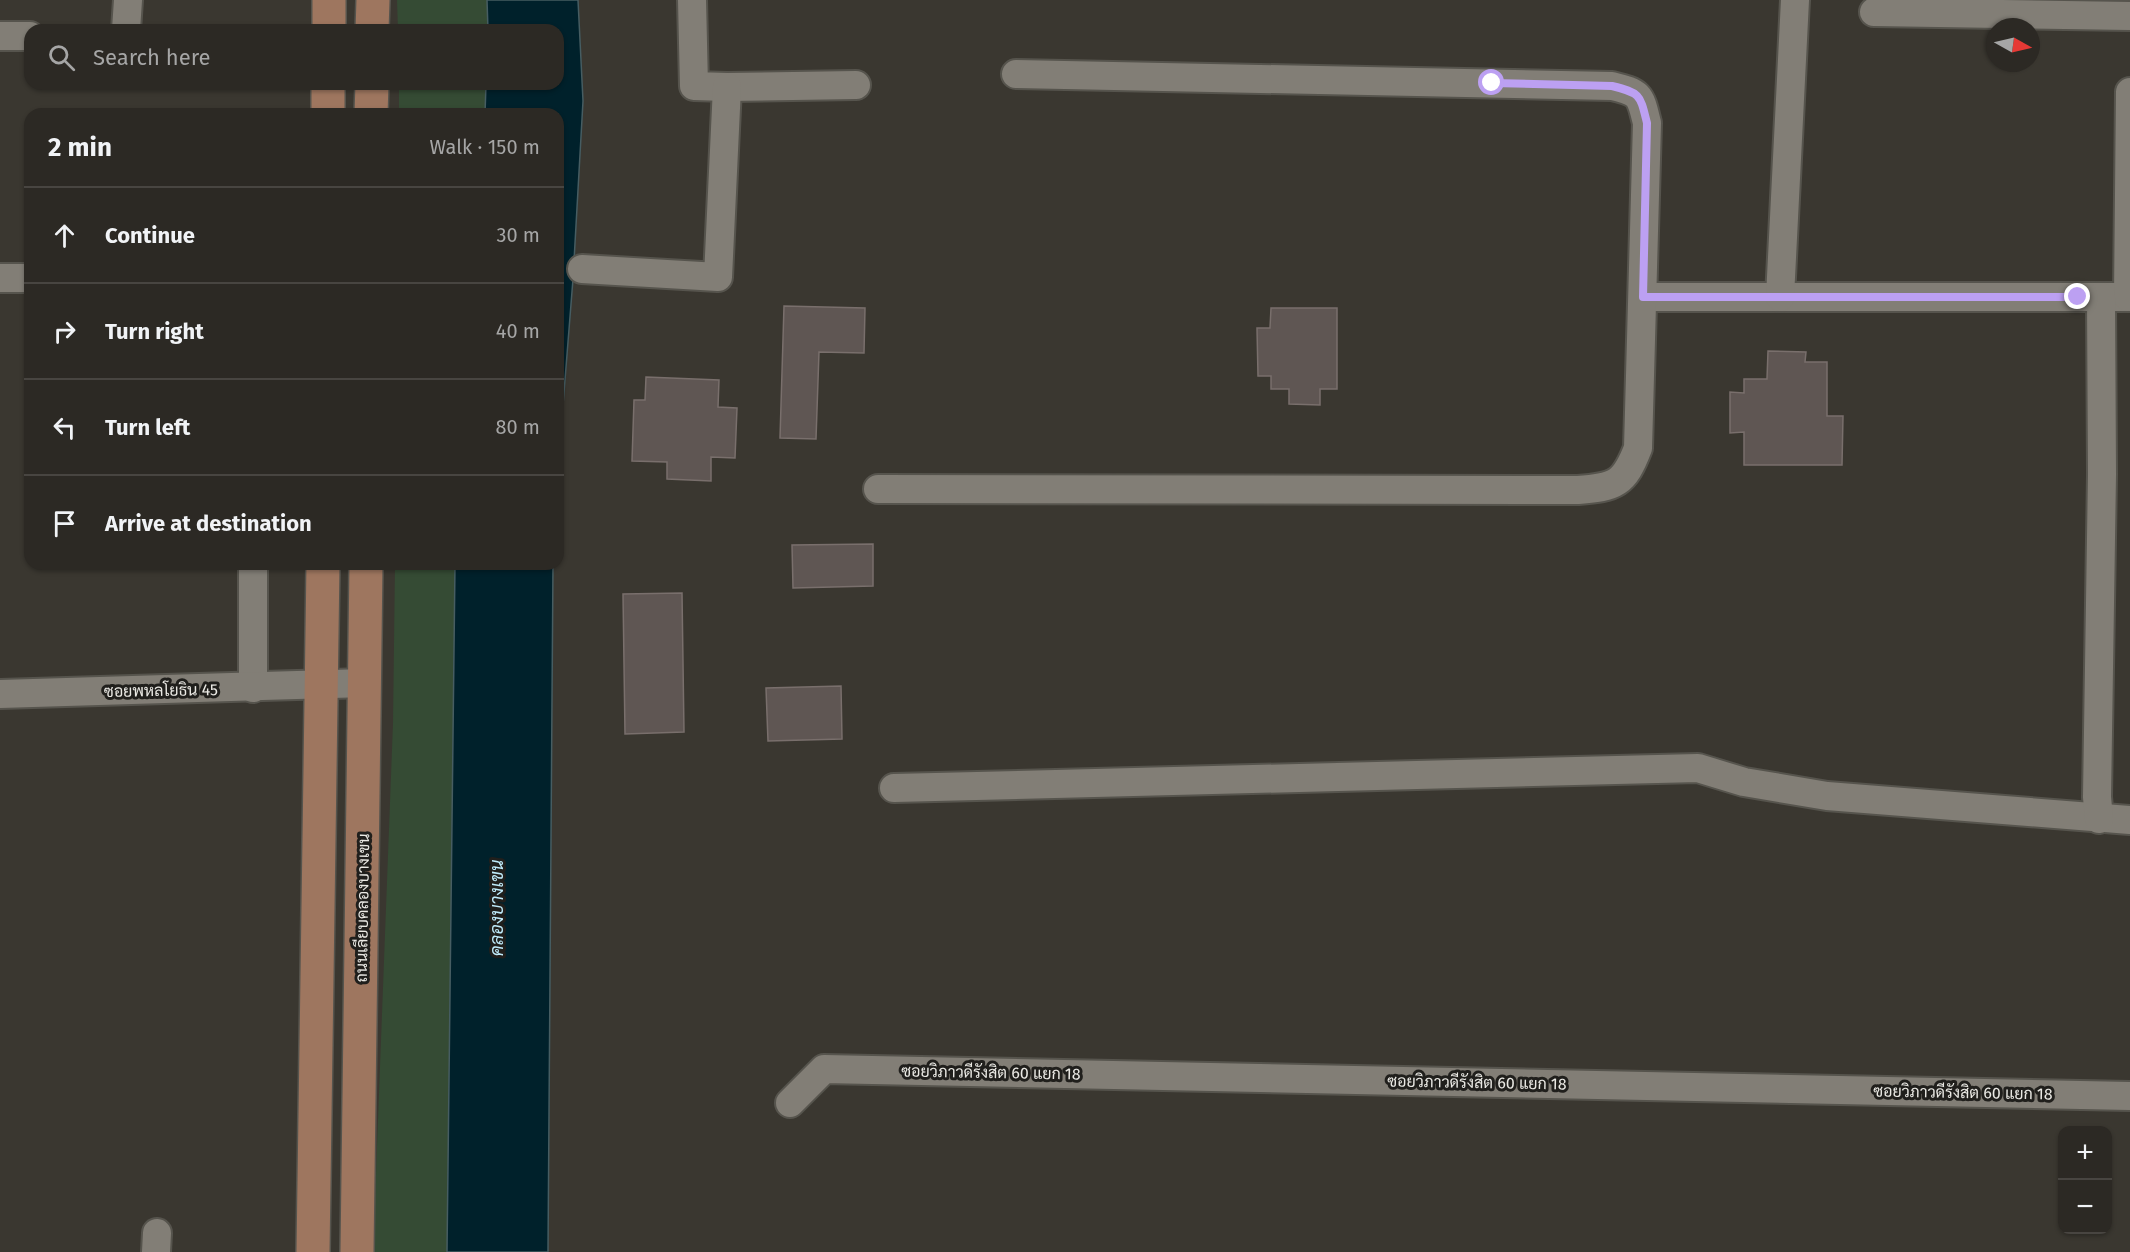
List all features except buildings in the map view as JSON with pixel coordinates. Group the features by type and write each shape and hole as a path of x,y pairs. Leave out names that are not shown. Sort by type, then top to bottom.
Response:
{"main road":[{"path":"329,0 329,24"},
{"path":"372,24 373,0"},
{"path":"328,90 328,108"},
{"path":"371,108 372,90"},
{"path":"313,1252 323,570"},
{"name":"ถนนเลียบคลองบางเขน","path":"357,1252 366,570"}],"street":[{"path":"126,24 128,0"},
{"path":"692,0 694,86 856,85"},
{"path":"1780,297 1795,0"},
{"path":"1874,12 2130,16"},
{"path":"0,36 24,36"},
{"path":"878,489 1578,490 1600,488 1620,481 1630,469 1638,448 1647,123 1641,98 1630,90 1612,86 1016,74"},
{"path":"582,269 718,277 727,87"},
{"path":"2099,819 2097,797 2102,474 2120,297 2130,92"},
{"path":"0,278 24,278"},
{"path":"1643,297 2120,297"},
{"path":"252,570 253,688"},
{"name":"ซอยพหลโยธิน 45","path":"0,693 253,688 366,683"},
{"path":"894,788 1698,768 1744,782 1827,796 2130,820"},
{"name":"ซอยวิภาวดีรังสิต 60 แยก 18","path":"790,1103 824,1069 2130,1096"}],"green space":[{"path":"397,0 487,0 488,24 398,24"},
{"path":"399,90 486,90 485,108 399,108"},
{"path":"395,570 455,570 447,1252 373,1252 393,723"}],"water":[{"path":"487,0 578,0 583,101 564,392 564,108 485,108 486,90 564,90 564,24 488,24"},
{"name":"คลองบางเขน","path":"455,570 553,570 548,1252 447,1252"}],"route":[{"path":"1492,83 1612,86 1630,90 1641,98 1647,123 1643,297 2078,297"}]}
